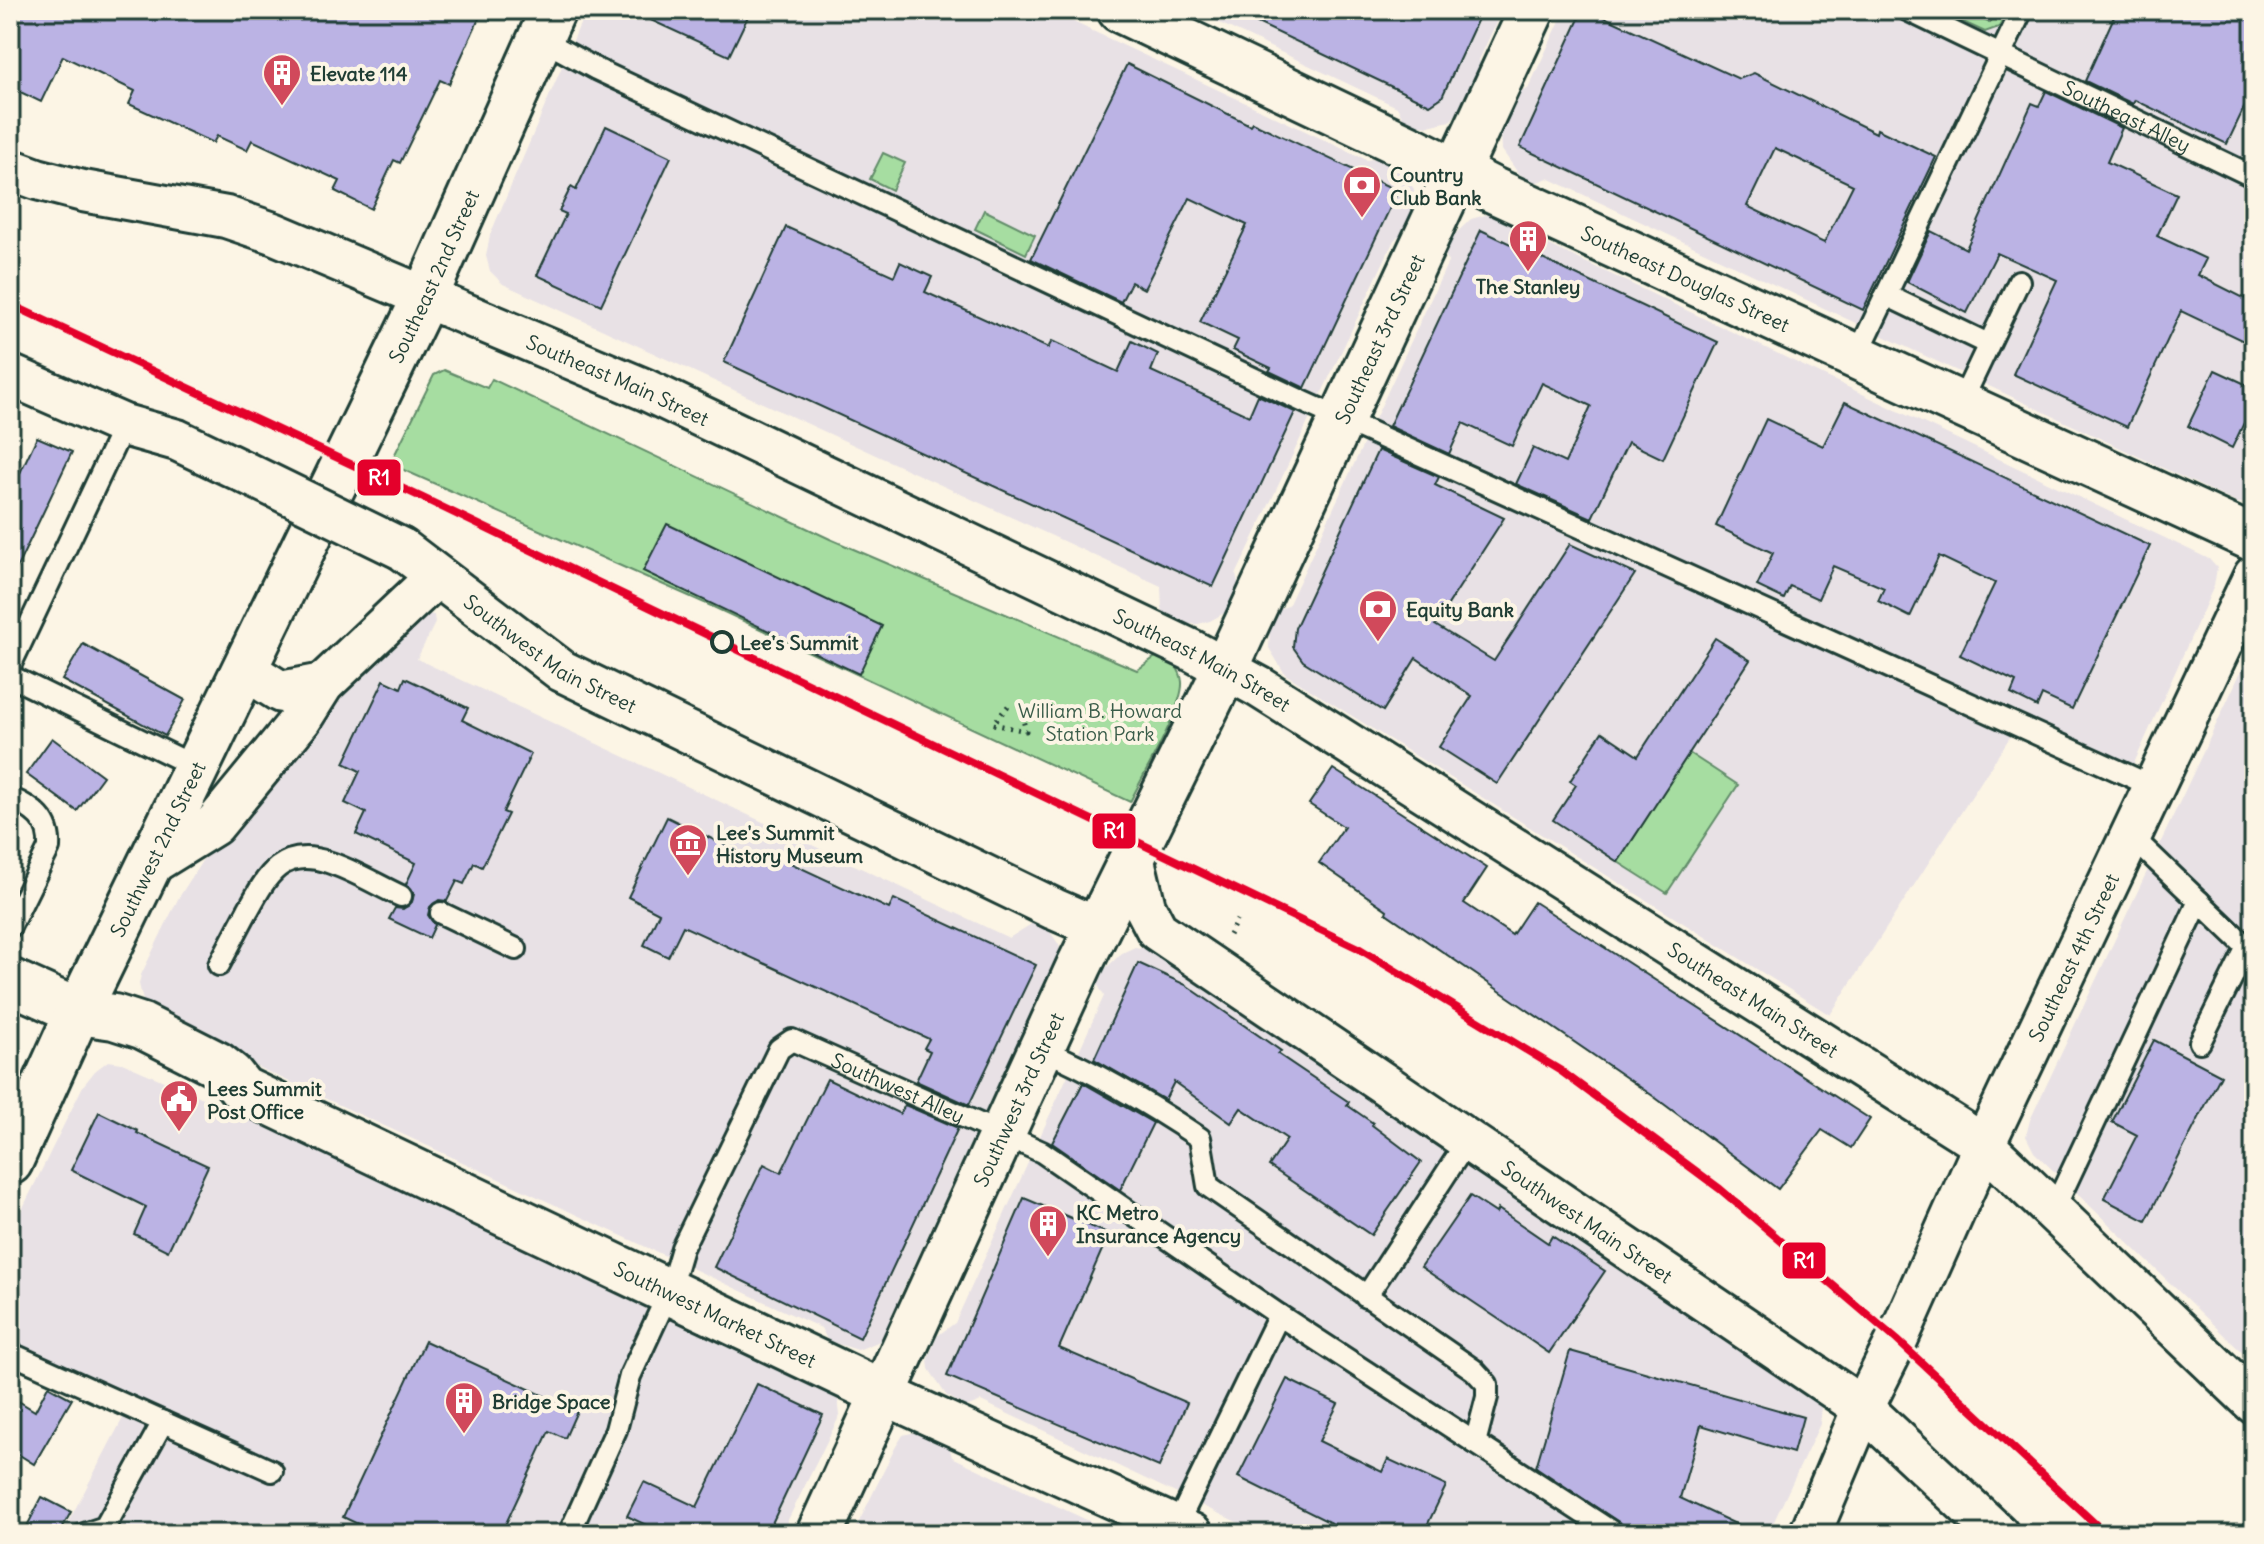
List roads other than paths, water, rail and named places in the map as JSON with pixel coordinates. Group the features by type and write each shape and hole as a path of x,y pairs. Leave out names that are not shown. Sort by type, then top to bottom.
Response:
{"street":[{"name":"Southeast Douglas Street","path":"1120,10 1458,173 2254,539"},
{"name":"Southeast 3rd Street","path":"1226,668 1532,10"},
{"name":"Southeast 2nd Street","path":"309,538 425,297 547,24"},
{"name":"Southeast Main Street","path":"10,169 83,191 226,217 273,233 646,390 1226,668 1984,1145 2254,1403"},
{"name":"Southwest Main Street","path":"10,375 124,425 177,440 402,549 562,671 1054,909 1088,947"},
{"name":"Southwest 2nd Street","path":"10,1162 79,1012 309,538"},
{"name":"Southeast 4th Street","path":"1810,1534 1863,1408 1897,1340 1984,1145 2254,576"},
{"path":"151,864 214,825 301,719 323,684 436,577"},
{"name":"Southwest 3rd Street","path":"819,1534 1088,947 1226,668"},
{"path":"246,670 281,692 323,684"},
{"path":"1133,856 1145,907 1157,930"},
{"path":"1088,947 1149,929 1157,930"},
{"name":"Southwest Main Street","path":"1157,930 1863,1408 1998,1534"},
{"name":"Southwest Market Street","path":"10,981 79,1012 114,1017 142,1026 217,1064 242,1089 884,1394 1184,1530"}],"lane":[{"name":"Southeast Alley","path":"1907,10 2254,177"},
{"path":"1856,358 2022,10"},
{"path":"547,24 624,82 1340,419 2154,787"},
{"path":"1960,405 2019,281"},
{"path":"1886,295 1988,344"},
{"path":"10,666 124,425"},
{"path":"10,676 198,768"},
{"path":"10,798 30,807 44,821 50,836 49,848 10,927"},
{"path":"2131,836 2250,951 2200,1042"},
{"path":"219,965 263,881 287,861 300,858 328,862 401,896"},
{"path":"2053,1211 2199,901"},
{"path":"441,913 516,949"},
{"name":"Southwest Alley","path":"669,1292 688,1235 779,1049 792,1040 1042,1152 1279,1315 1615,1534"},
{"path":"1042,1049 1079,1065 1138,1098 1200,1138 1208,1186 1474,1370 1487,1384 1487,1397 1475,1443"},
{"path":"1366,1297 1468,1140"},
{"path":"569,1534 616,1430 630,1376 669,1292"},
{"path":"1184,1530 1279,1315"},
{"path":"10,1353 272,1471"},
{"path":"84,1534 105,1527 163,1422"}],"place":[{"name":"Elevate 114","path":"282,107"},
{"name":"Country Club Bank","path":"1362,219"},
{"name":"The Stanley","path":"1528,273"},
{"name":"Lee's Summit","path":"722,642"},
{"name":"Equity Bank","path":"1378,643"},
{"name":"Lee's Summit History Museum","path":"688,877"},
{"name":"Lees Summit Post Office","path":"179,1133"},
{"name":"KC Metro Insurance Agency","path":"1048,1258"},
{"name":"Bridge Space","path":"464,1435"}],"park label":[{"name":"William B. Howard Station Park","path":"1100,722"}]}
